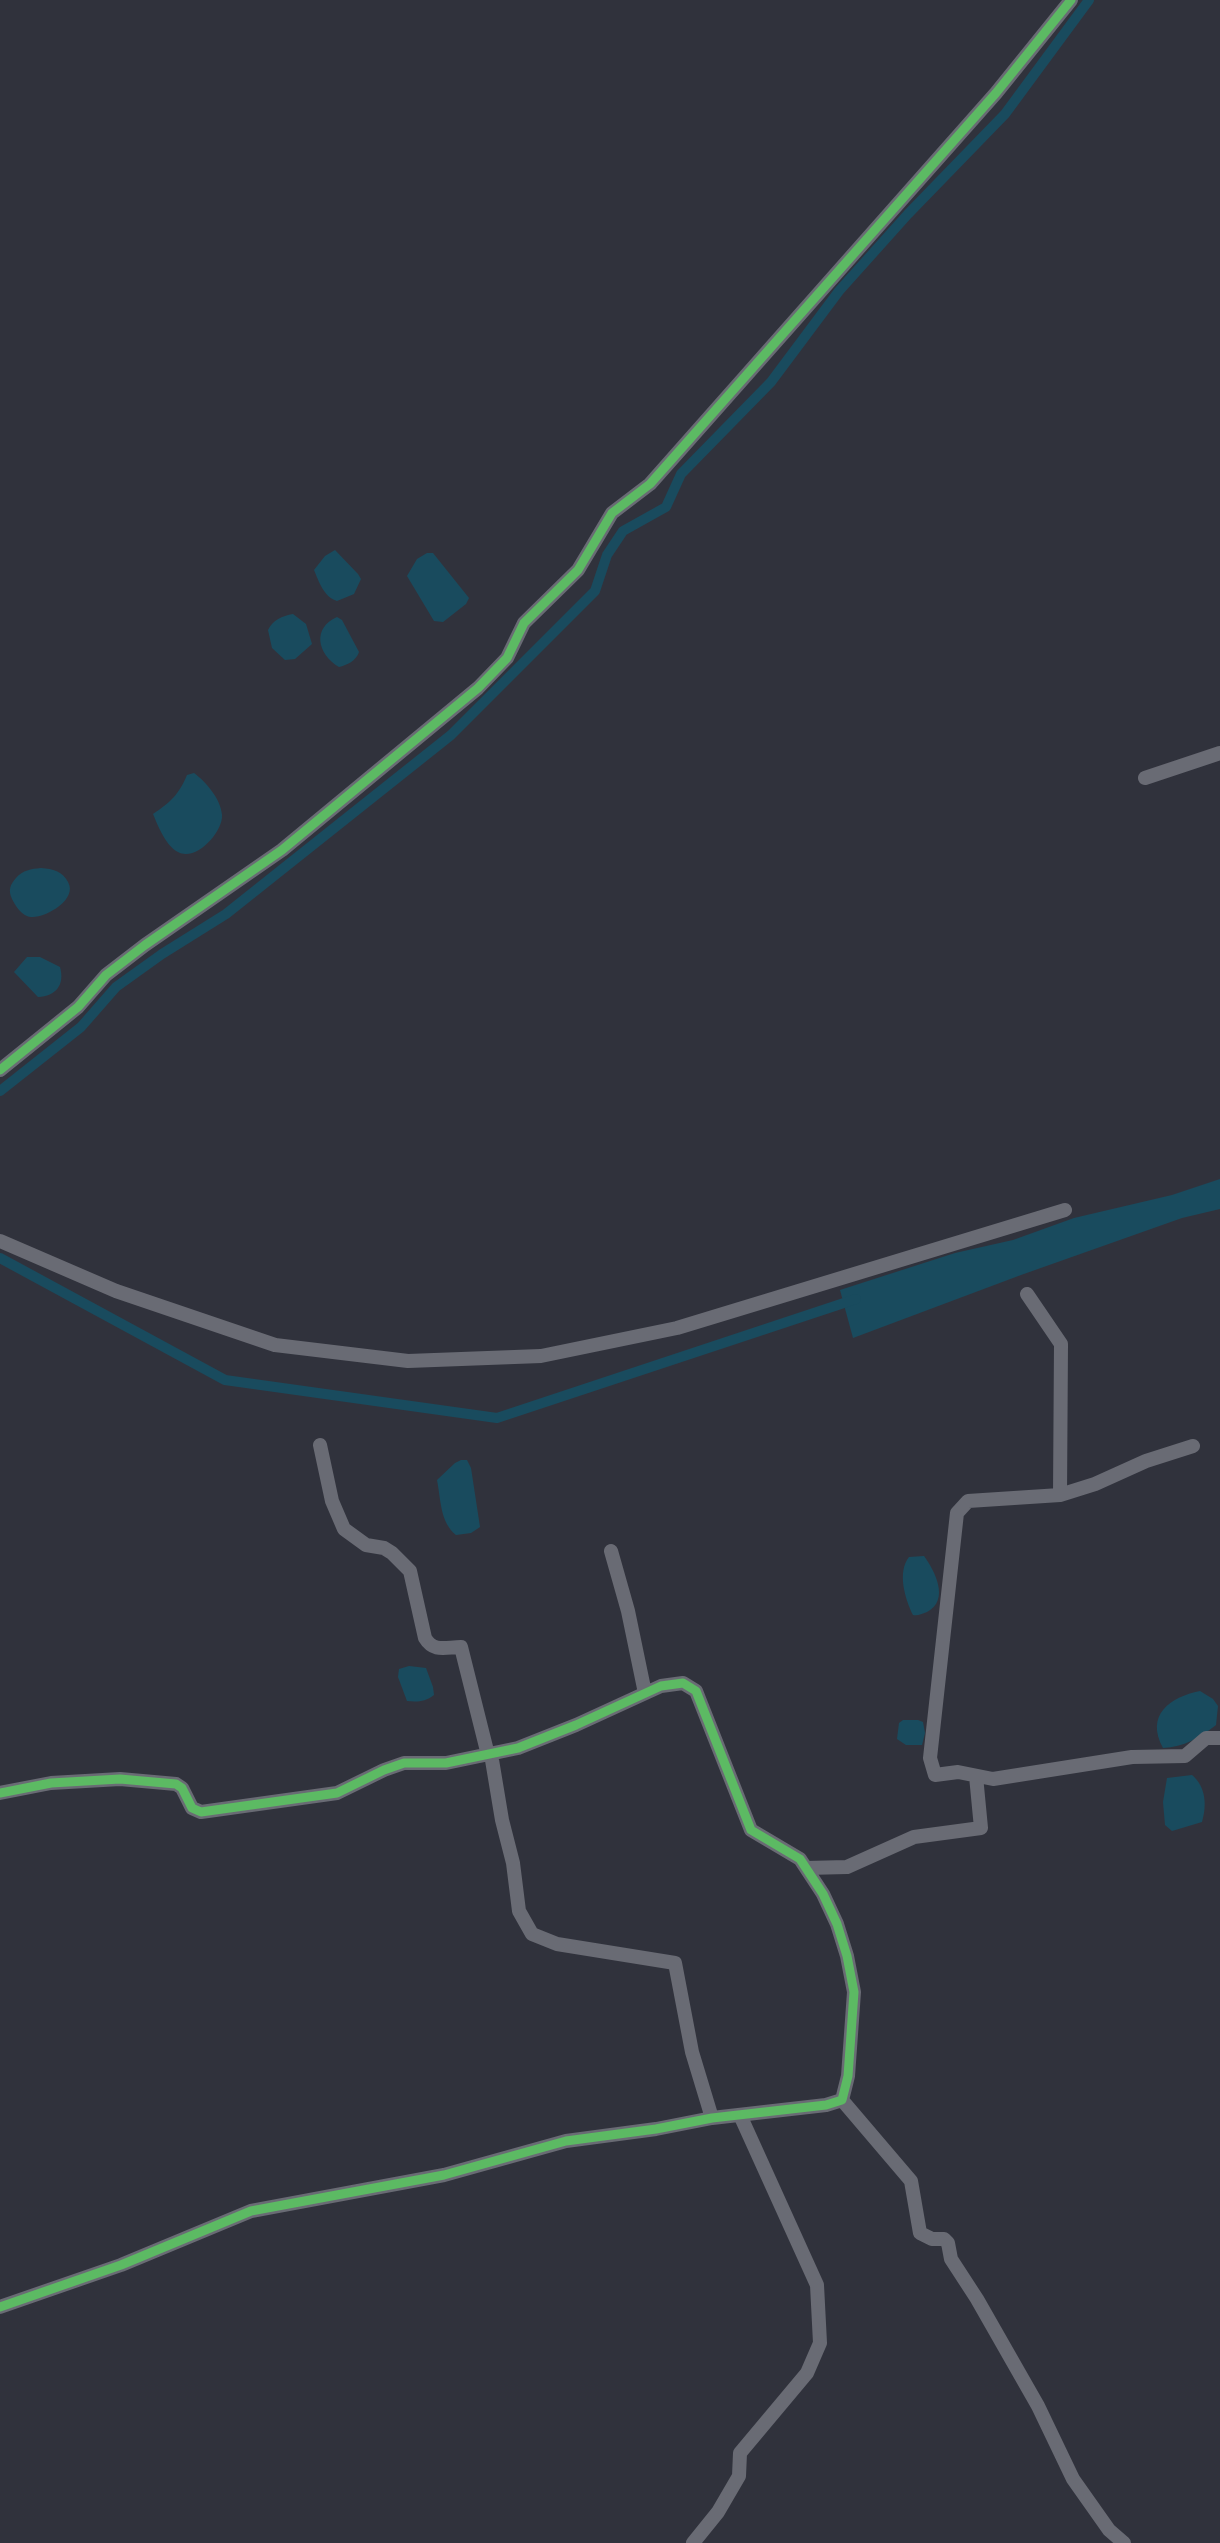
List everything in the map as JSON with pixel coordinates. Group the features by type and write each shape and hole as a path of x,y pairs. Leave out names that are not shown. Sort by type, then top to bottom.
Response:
{"street":[{"path":"0,1070 78,1007 106,975 282,849 478,688 507,658 524,623 578,570 612,513 650,484 996,93 1071,0"},
{"path":"1146,778 1220,753"},
{"path":"0,1241 116,1290 274,1345 408,1361 541,1356 676,1328 1065,1210"},
{"path":"1027,1294 1061,1344 1060,1495"},
{"path":"320,1445 332,1501 344,1529 366,1545 384,1548 392,1553 410,1571 425,1638 430,1646 438,1649 461,1647 490,1755 502,1820 513,1863 519,1911 532,1934 557,1944 675,1963 693,2052 712,2118"},
{"path":"1193,1446 1146,1461 1095,1484 1060,1495 968,1501 957,1513 930,1758 935,1775 958,1772 993,1779 1132,1757 1185,1755 1206,1738 1220,1738"},
{"path":"611,1551 628,1611 645,1693"},
{"path":"0,1793 51,1783 120,1779 176,1784 182,1788 192,1808 201,1812 337,1793 404,1763 446,1762 518,1748 576,1725 661,1686 683,1683 696,1691 751,1830 800,1859 823,1894 837,1924 847,1956 854,1992 848,2076 842,2100"},
{"path":"806,1868 847,1867 914,1837 981,1828 976,1776"},
{"path":"0,2307 121,2265 251,2211 444,2175 566,2141 656,2129 712,2118 826,2105 842,2100"},
{"path":"842,2100 910,2181 920,2233 932,2239 944,2239 948,2243 951,2259 977,2298 1038,2406 1073,2479 1109,2530 1124,2543"},
{"path":"693,2543 718,2512 739,2476 740,2453 807,2373 820,2343 817,2285 740,2115"}],"water":[{"path":"335,550 361,579 354,594 337,601 325,593 314,570 325,556"},
{"path":"427,553 433,553 469,598 466,604 443,622 434,621 407,576 417,559"},
{"path":"293,614 306,624 312,644 295,659 285,660 272,648 268,630 278,619"},
{"path":"337,617 342,620 359,652 351,662 339,667 326,655 320,641 324,628"},
{"path":"194,773 212,791 219,803 222,815 218,829 207,844 193,853 185,854 178,852 170,845 153,814 174,797 187,775"},
{"path":"41,868 63,875 70,889 68,896 63,903 48,913 33,917 27,916 15,904 10,888 21,873"},
{"path":"27,957 40,957 60,967 60,984 54,992 38,997 14,972"},
{"path":"1220,1179 1220,1209 1182,1218 853,1338 840,1290 955,1253 1013,1240 1074,1218 1172,1195"},
{"path":"461,1460 467,1460 471,1468 480,1527 471,1533 456,1535 444,1517 437,1480"},
{"path":"924,1556 936,1577 938,1600 927,1612 913,1615 903,1586 903,1570 909,1557"},
{"path":"409,1666 426,1668 434,1695 421,1701 407,1701 398,1677 399,1669"},
{"path":"1200,1691 1213,1699 1218,1706 1216,1725 1191,1741 1163,1748 1157,1726 1164,1709 1179,1698"},
{"path":"903,1720 923,1722 925,1733 922,1745 906,1745 897,1739 899,1723"},
{"path":"1192,1775 1203,1791 1205,1809 1202,1822 1172,1831 1165,1825 1163,1802 1167,1778"}],"waterway":[{"path":"0,1091 81,1027 116,987 162,954 226,914 451,735 595,591 607,555 623,531 666,507 681,474 771,382 839,291 908,214 1005,114 1089,0"},
{"path":"0,1258 225,1380 497,1418 856,1299"}],"cycle path":[{"path":"0,1070 78,1007 106,975 145,945 282,850 478,688 507,658 524,623 578,570 612,513 650,484 996,93 1071,0"},
{"path":"0,1793 51,1783 120,1779 176,1784 182,1788 192,1808 201,1812 337,1793 404,1763 446,1763 518,1748 576,1725 661,1686 683,1683 696,1691 751,1830 800,1859 823,1894 837,1924 847,1956 854,1992 848,2076 842,2100 826,2105 712,2118 656,2129 566,2141 444,2175 251,2211 121,2265 0,2307"}]}
